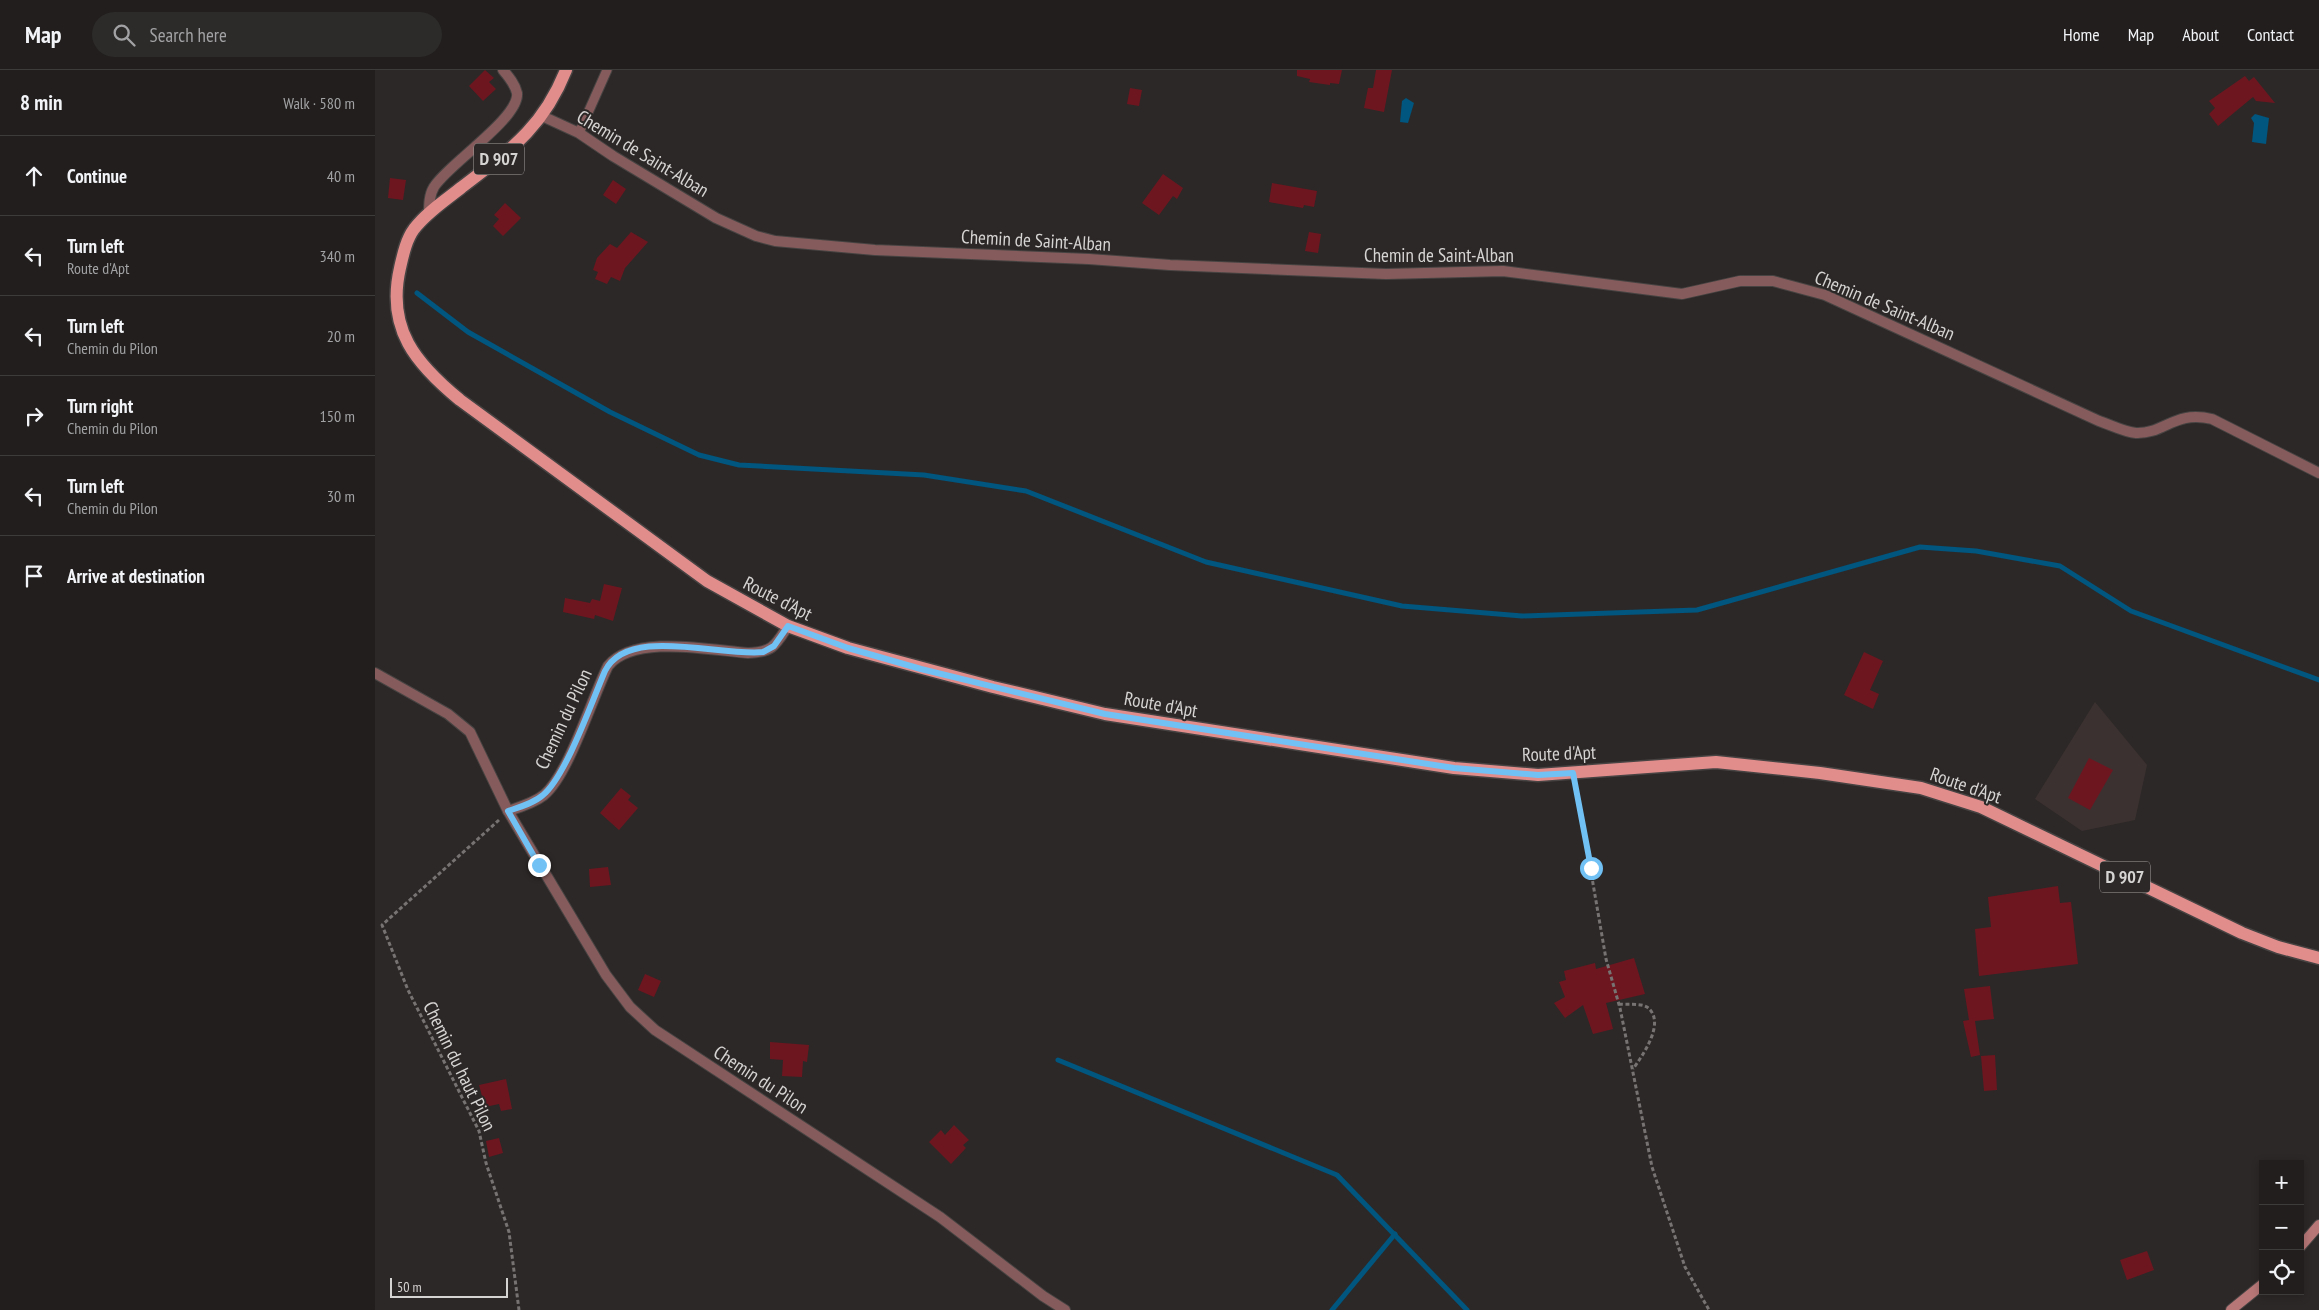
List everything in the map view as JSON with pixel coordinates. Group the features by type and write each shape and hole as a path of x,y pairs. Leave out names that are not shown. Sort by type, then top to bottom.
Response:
{"main road":[{"name":"Route d'Apt","path":"566,70 542,116 527,136 429,214 413,230 403,254 398,275 397,302 399,325 408,345 423,367 459,400 707,581 788,626 848,648 921,669 1115,716 1454,768 1538,775 1716,762 1811,772 1921,788 1981,807 2241,933 2277,947 2319,958"},
{"path":"2304,1242 2319,1225"},
{"path":"2231,1310 2259,1287"}],"street":[{"path":"429,214 429,200 434,186 499,125 514,106 517,94 515,87 503,70"},
{"name":"Chemin de Saint-Alban","path":"542,116 579,132 613,156 716,218 756,236 792,243 875,250 1258,269 1386,274 1503,271 1682,294 1740,280 1773,280 1825,295 2099,421 2127,431 2149,432 2188,416 2203,417 2212,419 2319,473"},
{"name":"Chemin du Pilon","path":"508,811 536,801 549,790 567,760 608,666 617,656 635,648 657,646 748,653 763,652 774,646 788,626"},
{"name":"Chemin du Pilon","path":"375,673 448,714 466,728 475,739 508,811 606,975 641,1019 940,1216 1043,1296 1065,1310"}],"lane":[{"path":"579,132 607,70"}],"path":[{"path":"1573,773 1606,959 1619,1004 1653,1167 1671,1230 1685,1267 1709,1310"},
{"name":"Chemin du haut Pilon","path":"508,811 382,925 408,990 479,1131 486,1163 509,1232 519,1310"},
{"path":"1619,1004 1642,1005 1648,1008 1653,1018 1654,1027 1649,1043 1633,1070"}],"shaded area":[{"path":"2095,702 2147,765 2135,820 2082,831 2035,799"}],"water":[{"path":"1406,98 1414,103 1408,123 1400,122 1402,101"},
{"path":"2255,114 2269,118 2266,144 2252,142 2254,123 2251,118"}],"building":[{"path":"485,70 494,78 489,82 496,89 483,101 469,86"},
{"path":"1297,70 1342,70 1339,84 1330,83 1330,85 1309,82 1310,79 1297,76"},
{"path":"1376,70 1392,70 1384,112 1364,108 1368,88 1373,88"},
{"path":"2245,76 2249,81 2254,77 2275,103 2256,101 2253,97 2218,126 2209,114 2215,108 2209,101"},
{"path":"1130,88 1142,90 1139,106 1127,104"},
{"path":"1163,174 1183,188 1177,199 1173,196 1159,215 1142,203"},
{"path":"390,178 406,180 403,200 388,198"},
{"path":"613,180 626,189 616,204 603,195"},
{"path":"1272,183 1317,191 1314,207 1304,205 1303,208 1269,202"},
{"path":"505,203 521,218 503,236 493,226 499,219 494,215"},
{"path":"631,232 648,242 625,268 620,281 611,277 607,284 595,279 598,272 593,270 597,258 610,244 617,248"},
{"path":"1309,232 1321,234 1318,253 1305,251"},
{"path":"604,584 622,588 613,621 595,615 594,619 563,612 565,598 590,603 592,599 600,601"},
{"path":"1864,652 1883,661 1870,690 1879,694 1873,709 1844,695"},
{"path":"2089,758 2113,770 2090,810 2068,798"},
{"path":"621,788 631,796 628,800 638,808 619,830 600,813"},
{"path":"608,867 611,885 590,887 589,869"},
{"path":"2058,886 2060,903 2071,902 2078,964 1979,976 1975,929 1991,927 1988,897"},
{"path":"1634,958 1645,994 1606,1003 1613,1029 1593,1034 1583,1005 1565,1018 1554,1003 1565,997 1559,982 1566,980 1564,971 1595,963 1596,969"},
{"path":"645,974 661,981 654,997 638,990"},
{"path":"1990,986 1994,1019 1975,1021 1980,1055 1971,1057 1963,1021 1969,1020 1964,989"},
{"path":"770,1042 809,1045 807,1062 803,1061 802,1077 782,1076 783,1060 770,1059"},
{"path":"1995,1055 1997,1090 1984,1091 1981,1056"},
{"path":"506,1079 512,1109 501,1111 499,1104 485,1107 479,1085"},
{"path":"954,1125 969,1140 963,1145 966,1148 951,1164 929,1142 941,1130 945,1135"},
{"path":"499,1138 503,1153 489,1157 486,1141"},
{"path":"2147,1251 2154,1270 2127,1280 2120,1260"}],"waterway":[{"path":"417,293 468,332 610,412 699,455 739,465 924,475 1026,491 1206,562 1402,606 1522,616 1697,610 1920,547 1976,551 2060,566 2131,611 2319,680"},
{"path":"1058,1060 1337,1175 1467,1310"},
{"path":"1332,1310 1395,1234"}],"route":[{"path":"539,865 508,811 536,801 549,790 567,760 605,671 617,656 635,648 657,646 748,653 763,652 774,646 788,626 848,648 921,669 1105,714 1454,768 1538,775 1573,773 1591,868"}]}
